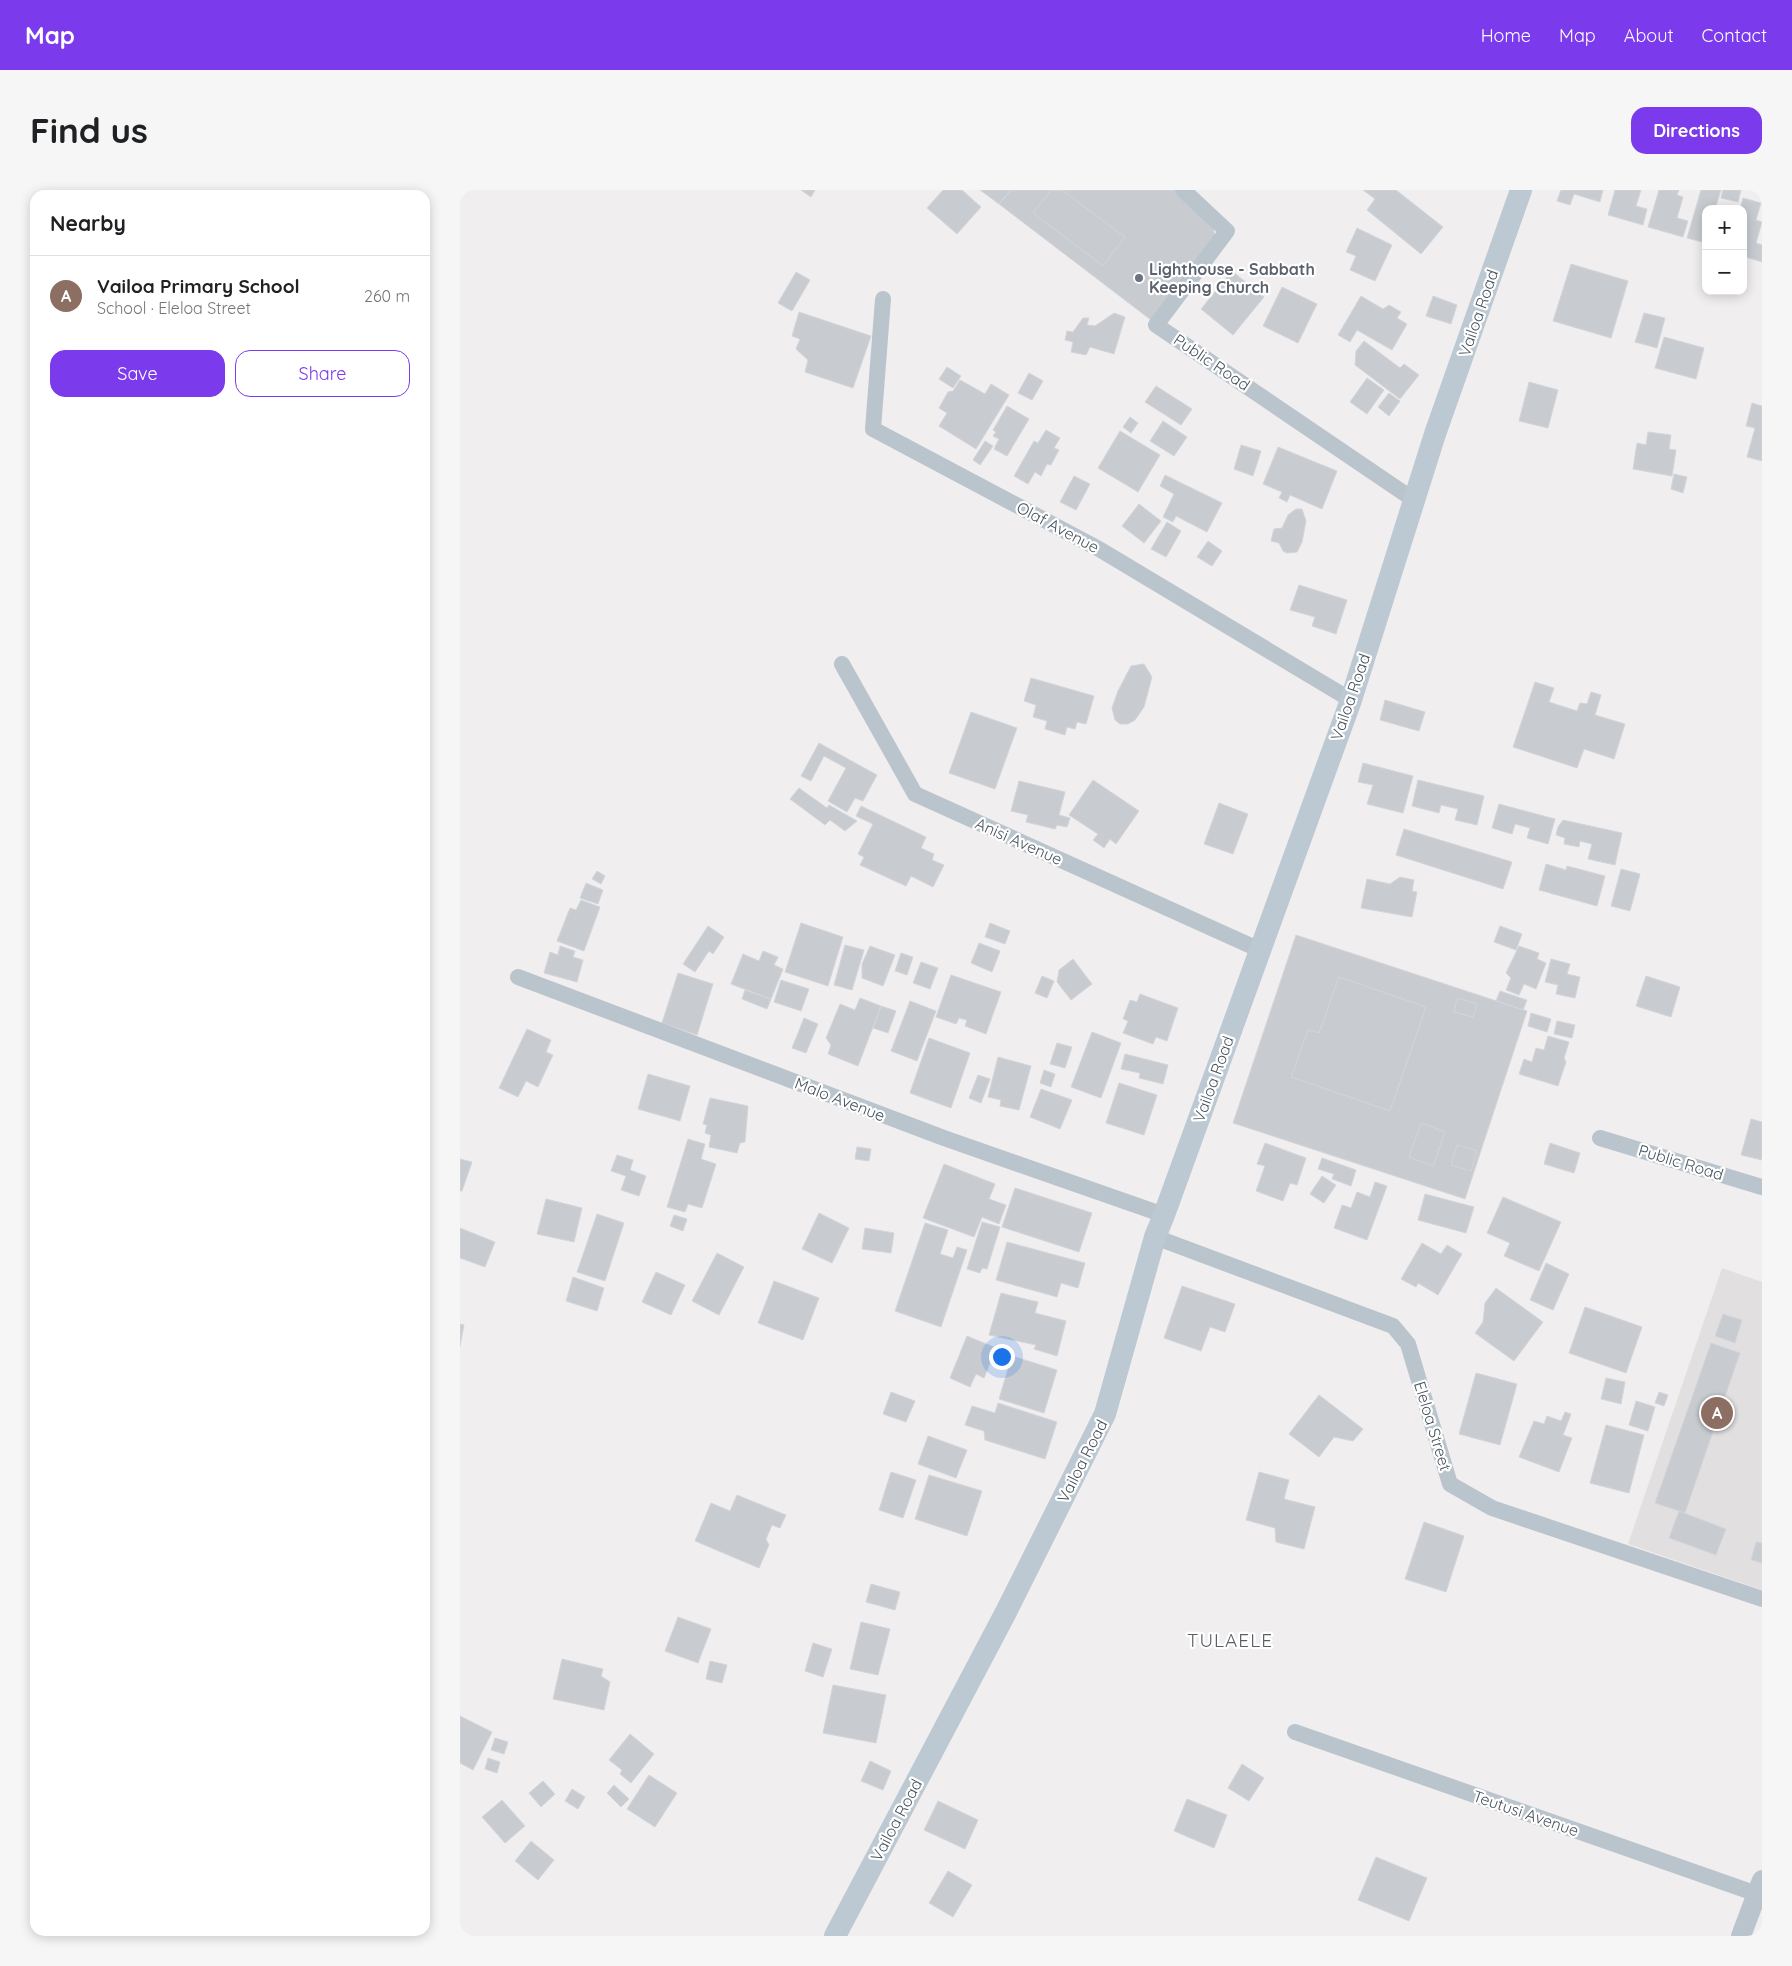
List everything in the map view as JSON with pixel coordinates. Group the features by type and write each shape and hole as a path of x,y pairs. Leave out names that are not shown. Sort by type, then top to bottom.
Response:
{"main road":[{"name":"Vailoa Road","path":"835,1936 1006,1612 1105,1414 1155,1237 1350,700 1435,434 1520,191"}],"street":[{"name":"Public Road","path":"1183,190 1227,231 1156,325 1414,500"},
{"name":"Olaf Avenue","path":"882,299 873,429 1100,549 1350,700"},
{"name":"Anisi Avenue","path":"842,664 916,794 1260,950"},
{"name":"Malo Avenue","path":"518,977 944,1138 1164,1215"},
{"name":"Public Road","path":"1600,1138 1762,1186"},
{"name":"Eleloa Street","path":"1155,1237 1393,1326 1408,1344 1450,1484 1492,1508 1762,1599"},
{"name":"Teutusi Avenue","path":"1295,1732 1760,1887"},
{"path":"1742,1936 1760,1887"}],"shaded area":[{"path":"1722,1268 1762,1282 1762,1590 1628,1544"}],"building":[{"path":"801,190 815,190 811,197"},
{"path":"943,190 962,190 981,207 957,234 927,208"},
{"path":"980,190 1011,190 999,204"},
{"name":"Lighthouse - Sabbath Keeping Church","path":"1011,190 1175,190 1212,223 1215,236 1151,320 999,204"},
{"path":"1051,190 1062,190 1125,237 1103,266 1033,213"},
{"path":"1363,190 1396,190 1443,227 1421,254 1367,210 1375,199"},
{"path":"1561,190 1603,190 1600,202 1574,194 1570,205 1557,201"},
{"path":"1615,190 1641,190 1636,206 1647,209 1643,225 1608,215"},
{"path":"1659,190 1679,190 1677,195 1683,197 1677,218 1688,221 1683,237 1648,227"},
{"path":"1701,190 1721,190 1716,205 1702,205 1702,242 1687,238"},
{"path":"1723,190 1741,190 1738,202 1721,198"},
{"path":"1743,198 1761,203 1756,220 1762,222 1756,243 1762,245 1762,262 1747,257 1747,205 1741,205"},
{"path":"1357,228 1392,245 1375,281 1350,270 1356,256 1346,252"},
{"path":"1571,264 1628,281 1611,338 1553,321"},
{"path":"1232,271 1264,297 1233,335 1201,309"},
{"path":"796,272 810,280 792,311 778,303"},
{"path":"1282,287 1317,304 1298,343 1263,326"},
{"path":"1361,296 1383,309 1389,305 1401,312 1397,318 1407,324 1392,350 1357,330 1350,342 1338,335"},
{"path":"1433,296 1457,305 1451,324 1426,316"},
{"path":"799,312 871,336 853,388 805,372 808,360 796,349 800,339 792,336"},
{"path":"1114,313 1125,317 1114,354 1090,347 1086,355 1071,352 1073,342 1065,340 1067,331 1073,332 1083,318 1089,318 1087,325 1095,326"},
{"path":"1644,313 1665,318 1657,348 1635,342"},
{"path":"1664,337 1704,348 1696,379 1655,368"},
{"path":"1364,341 1400,368 1404,364 1419,375 1400,399 1355,365 1356,351"},
{"path":"947,367 961,376 953,388 939,379"},
{"path":"1029,373 1043,381 1032,400 1018,393"},
{"path":"1367,378 1384,390 1367,414 1350,402"},
{"path":"960,380 985,394 991,384 1009,395 976,449 939,426 947,413 939,408 948,392 953,391"},
{"path":"1529,382 1558,390 1548,428 1519,421"},
{"path":"1156,386 1192,409 1181,425 1145,402"},
{"path":"1389,393 1400,401 1389,416 1378,407"},
{"path":"1752,403 1762,406 1762,461 1747,457 1755,428 1746,426"},
{"path":"1007,406 1029,419 1007,456 994,449 999,439 993,436 996,432 993,430"},
{"path":"1130,417 1138,423 1131,433 1123,427"},
{"path":"1163,421 1187,437 1174,456 1150,441"},
{"path":"1046,430 1060,438 1054,448 1059,450 1051,465 1047,464 1041,476 1035,472 1028,484 1014,476 1034,441 1038,443"},
{"path":"1120,431 1160,455 1138,492 1098,468"},
{"path":"1648,432 1671,435 1669,449 1676,450 1672,476 1633,469 1637,443 1646,445"},
{"path":"985,441 993,446 980,465 973,460"},
{"path":"1241,445 1261,451 1253,476 1234,469"},
{"path":"1278,447 1337,471 1322,509 1290,495 1287,502 1279,498 1282,492 1263,484"},
{"path":"1674,474 1687,477 1683,493 1671,489"},
{"path":"1165,475 1222,503 1207,532 1176,516 1173,522 1163,517 1174,494 1160,486"},
{"path":"1074,476 1090,484 1076,510 1060,502"},
{"path":"1139,504 1161,521 1144,543 1122,526"},
{"path":"1296,509 1302,509 1306,521 1302,542 1297,552 1287,553 1283,551 1279,543 1271,541 1274,529 1282,528 1288,515"},
{"path":"1167,522 1181,531 1166,557 1151,549"},
{"path":"1208,541 1222,551 1212,566 1197,557"},
{"path":"1299,585 1347,600 1336,634 1312,626 1315,617 1290,610"},
{"path":"1144,664 1152,677 1144,707 1135,720 1128,724 1120,724 1115,720 1112,708 1118,691 1131,666"},
{"path":"1031,678 1094,696 1086,724 1077,722 1075,729 1067,727 1065,735 1045,729 1047,721 1033,717 1036,705 1024,701"},
{"path":"1535,682 1554,688 1549,702 1577,711 1580,703 1587,704 1591,692 1601,695 1595,715 1625,724 1614,759 1584,749 1577,768 1513,747"},
{"path":"1385,700 1425,712 1419,731 1380,720"},
{"path":"971,712 1017,728 995,789 949,773"},
{"path":"819,743 877,775 863,801 855,798 847,812 828,801 846,768 824,756 811,781 801,776"},
{"path":"1363,763 1413,776 1403,813 1367,804 1373,785 1358,782"},
{"path":"1093,780 1139,811 1116,844 1110,839 1104,848 1093,840 1098,834 1069,815"},
{"path":"1418,780 1484,796 1477,825 1455,820 1458,809 1441,805 1439,813 1412,806"},
{"path":"1019,781 1065,792 1059,815 1070,818 1067,827 1057,825 1055,829 1026,822 1028,815 1011,811"},
{"path":"799,788 827,808 829,805 857,821 845,831 830,820 825,825 790,799"},
{"path":"1219,803 1248,814 1233,854 1204,844"},
{"path":"1499,804 1555,819 1548,844 1527,838 1530,828 1515,824 1512,834 1492,828"},
{"path":"861,806 926,837 921,848 934,854 932,860 944,865 933,887 911,876 906,886 860,865 864,857 858,854 873,824 856,816"},
{"path":"1563,820 1622,833 1615,865 1588,859 1592,844 1580,841 1579,847 1564,844 1565,838 1556,835 1558,827"},
{"path":"1404,829 1512,862 1503,889 1396,855"},
{"path":"1546,864 1566,870 1567,866 1605,876 1597,906 1539,890"},
{"path":"1621,869 1640,874 1630,911 1611,906"},
{"path":"597,871 605,876 601,884 592,879"},
{"path":"1400,877 1414,880 1412,891 1417,892 1412,917 1361,908 1367,879 1390,884"},
{"path":"586,883 603,890 598,904 580,898"},
{"path":"581,900 600,907 584,951 557,941 570,908 576,910"},
{"path":"801,923 843,937 828,986 785,972"},
{"path":"990,923 1010,931 1005,944 985,937"},
{"path":"708,926 724,937 713,954 709,951 695,972 683,964"},
{"path":"1500,926 1522,934 1516,950 1494,942"},
{"path":"1296,935 1527,1011 1465,1199 1233,1123"},
{"path":"979,943 1000,951 992,972 971,963"},
{"path":"845,945 864,950 852,990 834,985"},
{"path":"560,946 575,951 573,957 583,960 577,982 544,973 550,952 558,955"},
{"path":"870,946 895,955 883,986 862,978 862,964"},
{"path":"1519,946 1539,953 1537,959 1546,963 1536,989 1524,984 1519,995 1506,990 1511,978 1506,973"},
{"path":"763,951 778,957 774,965 783,969 771,999 731,984 743,954 759,961"},
{"path":"901,953 913,957 907,975 895,971"},
{"path":"1073,959 1092,984 1071,1000 1057,982 1059,970"},
{"path":"1551,959 1570,964 1567,974 1580,977 1575,998 1556,994 1558,985 1545,982"},
{"path":"921,962 938,968 930,989 913,983"},
{"path":"678,973 713,984 697,1035 662,1023"},
{"path":"951,975 1001,992 986,1034 965,1026 967,1020 959,1018 956,1024 936,1017"},
{"path":"1042,976 1054,981 1047,998 1035,993"},
{"path":"1646,976 1680,987 1671,1017 1636,1006"},
{"path":"1339,977 1426,1007 1390,1111 1291,1077 1308,1030 1319,1033"},
{"path":"781,980 809,989 801,1011 774,1002"},
{"path":"745,990 771,999 767,1009 742,999"},
{"path":"1500,991 1527,1000 1523,1010 1496,1001"},
{"path":"1140,994 1178,1008 1167,1041 1156,1037 1153,1044 1123,1033 1128,1021 1123,1019 1130,1000 1137,1002"},
{"path":"860,998 881,1006 858,1066 828,1054 831,1045 826,1038 840,1004 855,1010"},
{"path":"1457,998 1477,1004 1473,1017 1454,1012"},
{"path":"910,1001 936,1011 917,1061 891,1051"},
{"path":"881,1006 896,1011 888,1033 873,1028"},
{"path":"1531,1013 1551,1019 1547,1032 1528,1026"},
{"path":"804,1018 818,1024 806,1053 792,1048"},
{"path":"1557,1021 1575,1025 1572,1038 1554,1034"},
{"path":"527,1029 551,1040 546,1052 553,1055 538,1087 526,1081 518,1097 499,1088"},
{"path":"1092,1032 1121,1043 1101,1098 1071,1087"},
{"path":"1548,1036 1569,1042 1564,1058 1566,1062 1558,1086 1519,1074 1524,1059 1532,1062 1536,1048 1544,1050"},
{"path":"929,1038 970,1053 951,1108 910,1093"},
{"path":"1057,1043 1072,1047 1065,1068 1050,1064"},
{"path":"1125,1054 1168,1065 1163,1084 1139,1078 1140,1073 1121,1069"},
{"path":"998,1057 1031,1066 1019,1110 1000,1106 1001,1100 988,1097"},
{"path":"1044,1070 1055,1074 1051,1087 1040,1083"},
{"path":"648,1074 690,1086 680,1121 638,1109"},
{"path":"978,1075 990,1079 981,1103 969,1098"},
{"path":"1119,1083 1157,1095 1144,1135 1106,1123"},
{"path":"1041,1089 1072,1100 1060,1129 1030,1117"},
{"path":"710,1098 748,1106 745,1142 740,1143 737,1153 709,1147 711,1135 705,1133 707,1125 703,1124"},
{"path":"1751,1119 1762,1122 1762,1160 1741,1155"},
{"path":"1421,1123 1445,1132 1433,1166 1409,1157"},
{"path":"688,1139 705,1144 701,1159 716,1164 702,1208 688,1204 685,1212 667,1207"},
{"path":"1265,1143 1306,1158 1297,1185 1290,1183 1283,1201 1256,1191 1265,1166 1257,1164"},
{"path":"1550,1143 1580,1153 1574,1173 1544,1164"},
{"path":"1457,1145 1477,1151 1471,1171 1451,1165"},
{"path":"857,1147 871,1149 869,1161 855,1159"},
{"path":"617,1155 633,1160 630,1170 646,1176 639,1196 621,1190 626,1176 611,1171"},
{"path":"1322,1158 1356,1170 1351,1186 1332,1179 1334,1174 1318,1169"},
{"path":"460,1159 472,1162 462,1191 460,1191"},
{"path":"944,1164 995,1184 989,1199 1006,1205 999,1224 982,1217 974,1237 923,1218"},
{"path":"1322,1176 1336,1185 1324,1203 1310,1194"},
{"path":"1375,1182 1387,1186 1367,1240 1334,1228 1342,1205 1351,1208 1357,1192 1370,1197"},
{"path":"1015,1188 1092,1213 1079,1252 1002,1227"},
{"path":"1425,1194 1474,1207 1466,1233 1418,1220"},
{"path":"1503,1197 1561,1222 1539,1271 1504,1256 1510,1243 1487,1233"},
{"path":"546,1199 582,1208 574,1242 537,1234"},
{"path":"819,1213 849,1228 832,1263 802,1249"},
{"path":"597,1214 624,1223 605,1281 577,1272"},
{"path":"674,1215 687,1219 683,1231 670,1226"},
{"path":"982,1222 1000,1227 987,1269 982,1268 980,1273 967,1269"},
{"path":"925,1223 948,1230 940,1254 953,1258 957,1247 967,1250 941,1327 895,1311"},
{"path":"460,1228 495,1242 485,1267 460,1258"},
{"path":"865,1228 894,1233 891,1253 862,1249"},
{"path":"1007,1242 1085,1263 1078,1288 1061,1283 1057,1297 996,1280"},
{"path":"1422,1243 1441,1254 1447,1245 1462,1254 1438,1295 1418,1283 1416,1287 1401,1279"},
{"path":"717,1253 744,1267 719,1315 692,1301"},
{"path":"1546,1263 1569,1274 1553,1310 1530,1300"},
{"path":"656,1272 685,1285 671,1315 642,1302"},
{"path":"573,1277 604,1288 597,1311 566,1301"},
{"path":"774,1281 819,1298 803,1340 758,1323"},
{"path":"1182,1286 1235,1304 1225,1332 1210,1327 1201,1351 1164,1338"},
{"path":"1496,1288 1543,1322 1514,1361 1475,1333 1483,1322 1485,1303"},
{"path":"1001,1293 1038,1302 1035,1313 1066,1321 1057,1356 1034,1349 1036,1345 989,1335"},
{"path":"1585,1307 1642,1327 1626,1373 1569,1353"},
{"path":"1723,1314 1742,1320 1735,1343 1715,1336"},
{"path":"460,1324 464,1325 460,1346"},
{"path":"967,1336 996,1348 984,1378 976,1374 970,1387 950,1378"},
{"path":"1711,1343 1740,1353 1685,1513 1655,1503"},
{"path":"1012,1356 1057,1370 1044,1413 999,1399"},
{"path":"1476,1373 1517,1384 1500,1445 1459,1434"},
{"path":"1606,1378 1625,1382 1621,1404 1601,1399"},
{"path":"891,1392 915,1401 906,1422 883,1414"},
{"path":"1659,1392 1668,1395 1664,1406 1655,1403"},
{"path":"1319,1395 1363,1429 1353,1441 1334,1437 1319,1457 1289,1434"},
{"path":"1636,1401 1655,1407 1648,1431 1629,1425"},
{"path":"998,1403 1057,1422 1045,1459 985,1440 984,1431 965,1425 972,1406 995,1413"},
{"path":"1565,1412 1571,1414 1563,1435 1572,1438 1559,1472 1519,1457 1534,1421 1544,1424 1547,1416 1561,1421"},
{"path":"1606,1425 1644,1435 1629,1493 1590,1483"},
{"path":"928,1436 967,1450 956,1478 918,1464"},
{"path":"891,1472 916,1480 903,1518 879,1510"},
{"path":"1259,1472 1289,1480 1284,1499 1315,1507 1304,1549 1276,1542 1275,1528 1246,1520"},
{"path":"929,1475 982,1491 967,1536 915,1519"},
{"path":"737,1495 786,1515 780,1528 772,1525 766,1539 769,1545 759,1568 695,1541 711,1503 730,1511"},
{"path":"1679,1511 1726,1529 1716,1555 1669,1538"},
{"path":"1424,1522 1464,1536 1446,1592 1405,1579"},
{"path":"1756,1542 1762,1543 1762,1563 1751,1560"},
{"path":"871,1584 900,1592 895,1610 866,1602"},
{"path":"678,1617 711,1629 698,1663 665,1651"},
{"path":"861,1622 890,1629 878,1675 850,1669"},
{"path":"813,1643 832,1649 823,1677 805,1671"},
{"path":"562,1659 603,1669 601,1676 610,1682 604,1710 553,1699"},
{"path":"710,1661 727,1665 722,1683 706,1679"},
{"path":"833,1685 886,1695 876,1743 823,1733"},
{"path":"460,1716 492,1732 473,1770 460,1763"},
{"path":"630,1734 654,1754 631,1783 620,1774 622,1770 609,1760"},
{"path":"495,1738 508,1742 504,1754 491,1750"},
{"path":"488,1758 500,1762 497,1773 485,1769"},
{"path":"870,1761 891,1771 883,1790 861,1781"},
{"path":"1242,1764 1264,1778 1249,1801 1228,1788"},
{"path":"649,1775 677,1793 655,1827 627,1809"},
{"path":"543,1781 555,1794 541,1807 529,1793"},
{"path":"614,1785 629,1799 621,1807 607,1793"},
{"path":"572,1789 585,1797 578,1809 565,1801"},
{"path":"1187,1799 1227,1815 1214,1848 1174,1831"},
{"path":"502,1800 525,1826 505,1843 482,1817"},
{"path":"938,1801 978,1820 965,1849 924,1830"},
{"path":"531,1841 554,1860 538,1880 515,1861"},
{"path":"1376,1857 1427,1878 1409,1921 1358,1900"},
{"path":"948,1871 972,1885 953,1917 929,1903"}],"place":[{"name":"Lighthouse - Sabbath Keeping Church","path":"1139,278"},
{"name":"Vailoa Primary School","path":"1717,1413"}],"district":[{"name":"TULAELE","path":"1230,1640"}]}
